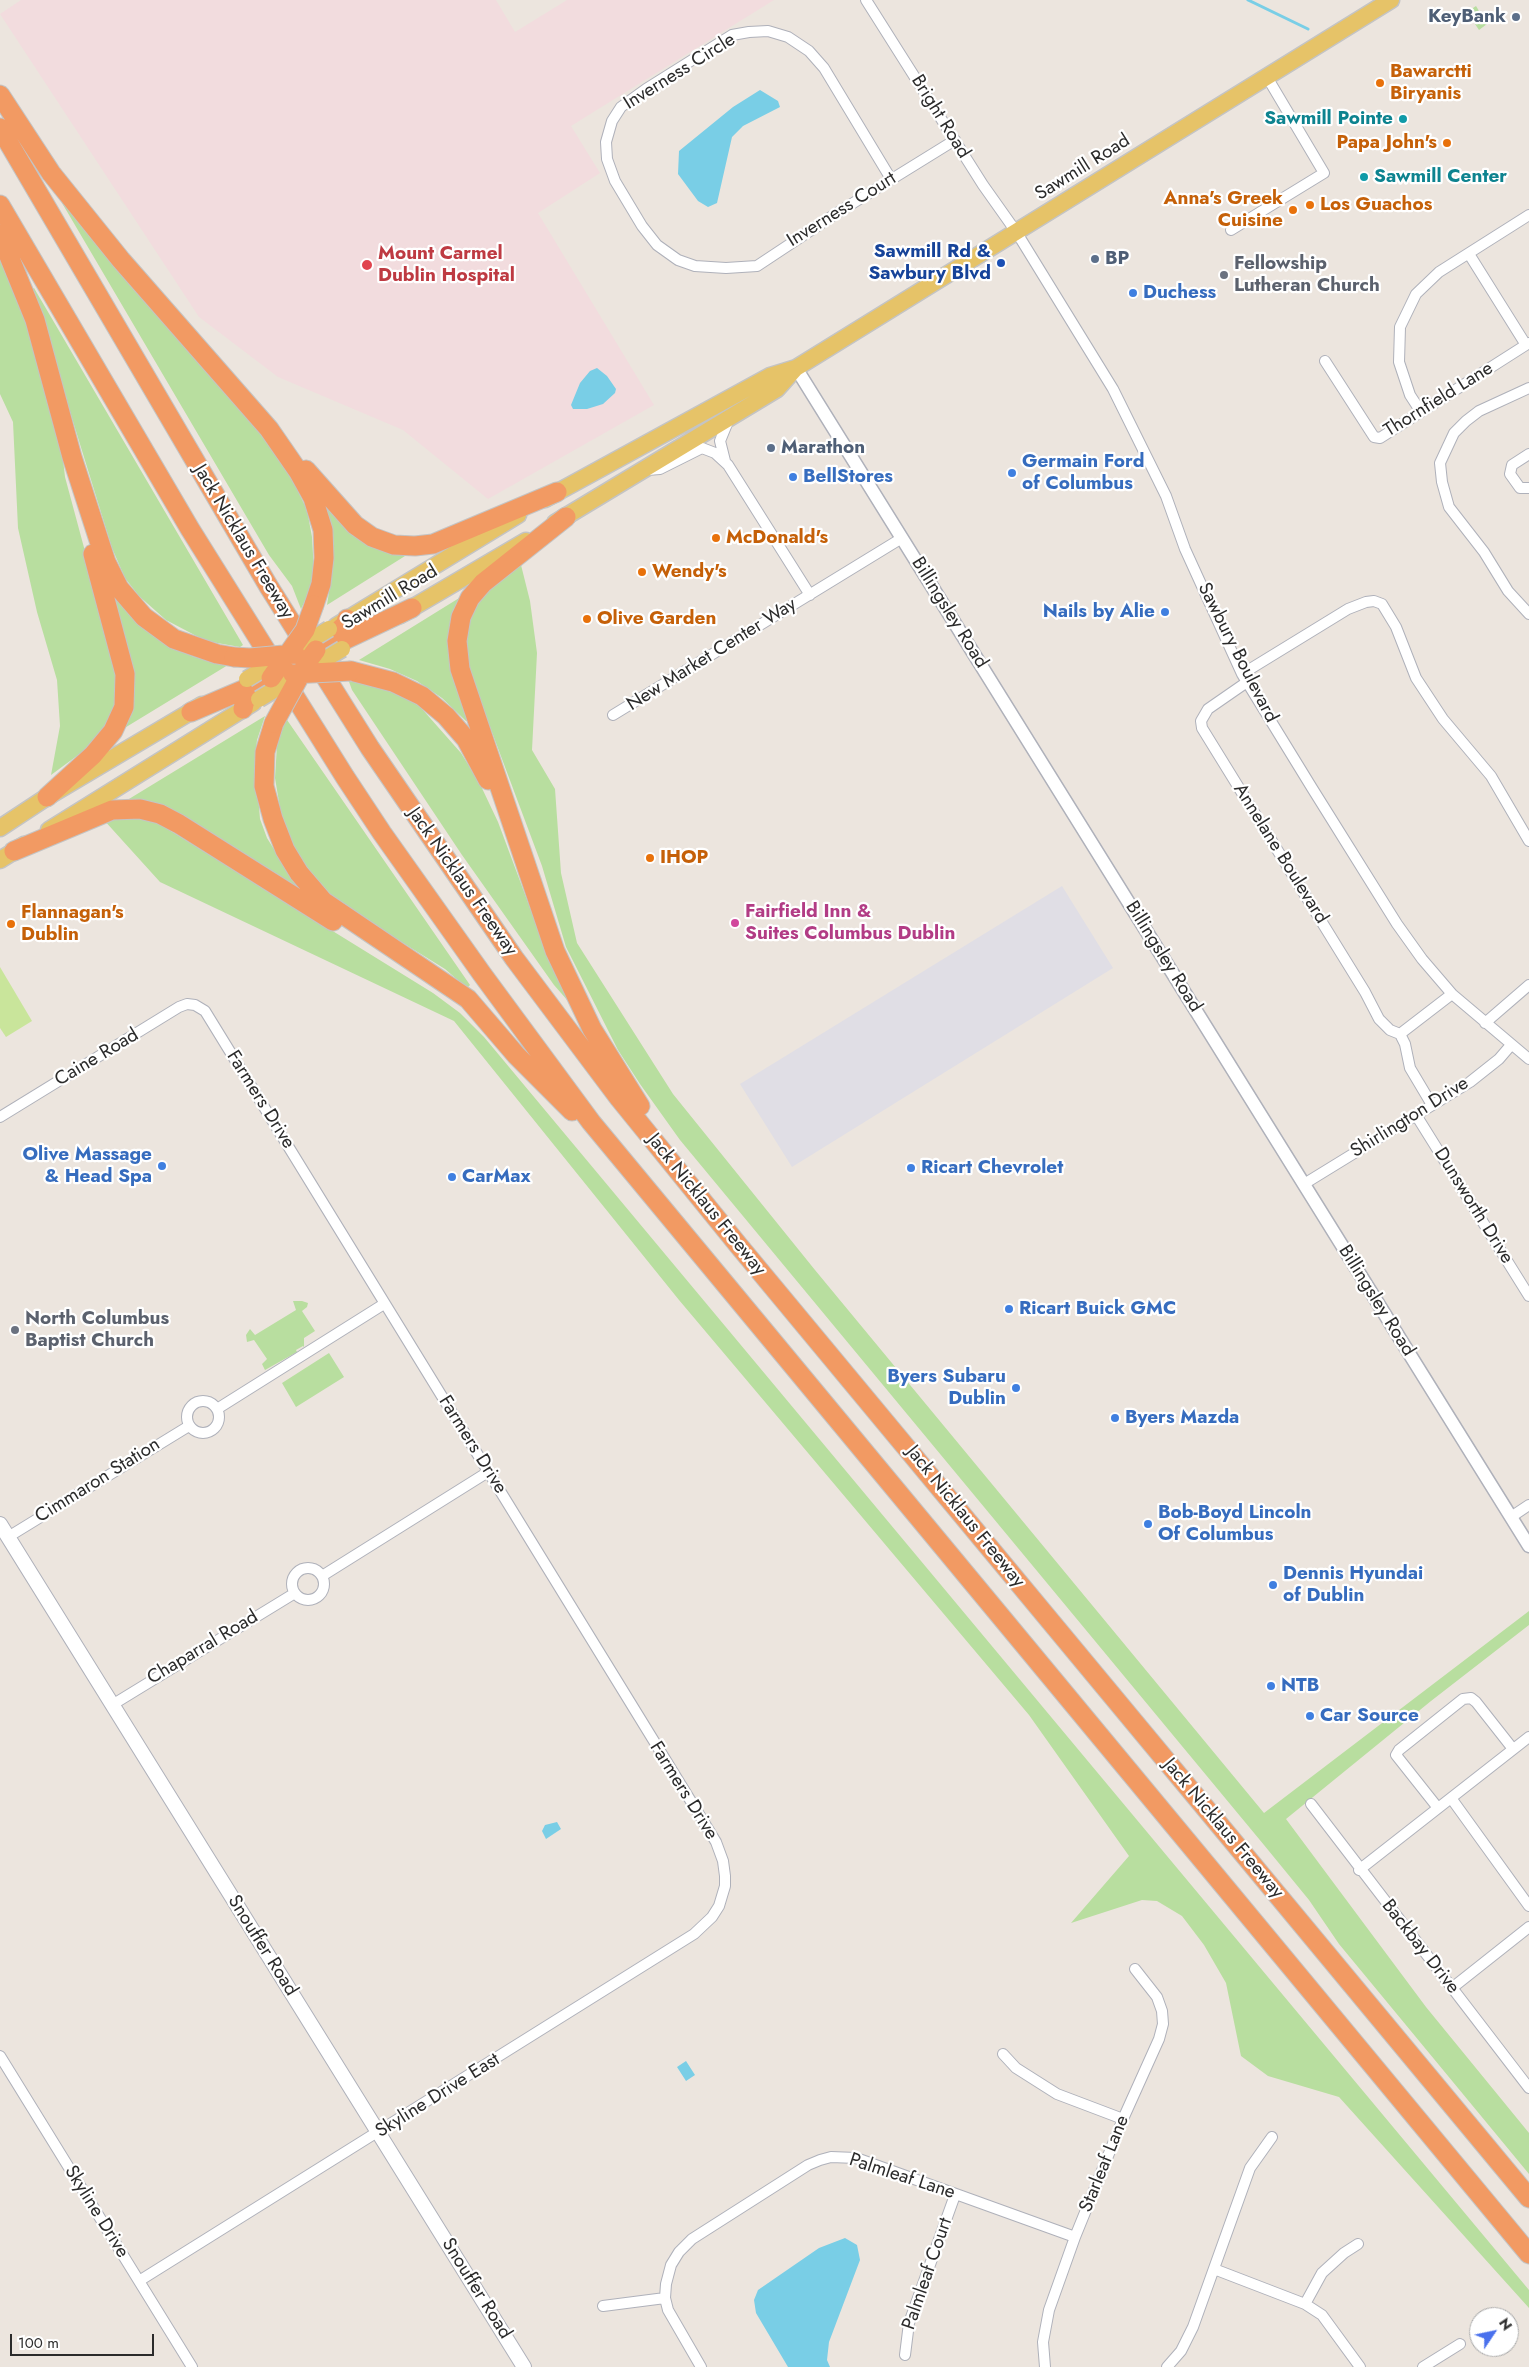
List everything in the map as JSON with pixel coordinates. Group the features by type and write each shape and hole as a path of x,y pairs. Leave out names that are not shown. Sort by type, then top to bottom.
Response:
{"highway":[{"path":"0,95 51,174 121,260 269,429 356,525 372,537 394,545 414,546 433,544 557,492"},
{"name":"Jack Nicklaus Freeway","path":"0,128 269,587 370,748 520,966 618,1098 739,1246 1529,2198"},
{"name":"Jack Nicklaus Freeway","path":"0,205 190,529 345,778 482,974 591,1122 1529,2254"},
{"path":"0,234 35,320 72,457 106,562 119,588 144,618 174,639 217,654 250,658 316,650 336,639 412,608"},
{"path":"190,712 253,689 271,678 305,630 321,584 324,558 322,530 313,498 269,429"},
{"path":"47,798 93,755 113,731 124,707 125,674 79,501 72,457"},
{"path":"566,517 483,583 470,598 461,617 457,641 460,669 555,951 592,1028 627,1088 739,1246"},
{"path":"336,639 346,619"},
{"path":"316,650 274,723 265,752 264,786 273,819 285,850 299,873 323,901 468,999 516,1055 630,1170"},
{"path":"271,678 351,671 393,682 422,696 456,727 466,739 480,763 526,868"},
{"path":"243,709 245,700 253,689"},
{"path":"7,856 112,810 140,809 160,814 386,953 426,970"}],"main road":[{"name":"Sawmill Road","path":"346,619 557,492 770,376 796,368 1391,0"},
{"name":"Sawmill Road","path":"412,608 566,517 777,388 796,368"},
{"name":"Sawmill Road","path":"253,689 289,654 336,639"},
{"name":"Sawmill Road","path":"253,689 301,674 336,639"},
{"path":"7,856 243,709"},
{"path":"0,828 190,712"},
{"name":"Snouffer Road","path":"0,1524 524,2367"}],"street":[{"name":"Bright Road","path":"866,0 954,140 1017,233"},
{"name":"Inverness Circle","path":"726,268 695,266 678,260 657,245 642,226 615,181 607,159 606,142 612,121 621,107 732,35 749,32 768,32 788,37 809,51 824,68 892,179"},
{"path":"1231,230 1324,173 1267,78"},
{"name":"Inverness Court","path":"726,268 757,266 954,140"},
{"path":"1421,412 1410,395 1399,362 1400,326 1416,294 1439,272 1529,215"},
{"name":"Sawbury Boulevard","path":"1017,233 1104,374 1124,411 1166,496 1185,549 1245,678 1397,924 1422,959 1452,994 1529,1059"},
{"path":"1469,254 1528,344"},
{"name":"Thornfield Lane","path":"1325,361 1374,437 1380,438 1528,344"},
{"name":"Billingsley Road","path":"796,368 1529,1546"},
{"path":"1529,388 1479,411 1454,433 1440,463 1442,482 1449,507 1484,552 1508,591 1529,614"},
{"name":"New Market Center Way","path":"730,417 720,441 725,461 810,595"},
{"name":"New Market Center Way","path":"641,471 660,469 702,448 715,453 725,461"},
{"path":"1529,454 1512,465 1510,474 1520,488 1529,488"},
{"name":"New Market Center Way","path":"613,715 902,538"},
{"name":"Annelane Boulevard","path":"1400,1034 1390,1030 1379,1019 1360,984 1202,728 1201,721 1208,708 1245,678 1348,609 1366,602 1374,601 1382,604 1396,627 1416,678 1442,720 1471,750 1491,776 1529,841"},
{"path":"1486,1023 1495,1012 1529,985"},
{"path":"1432,1105 1410,1068 1405,1044 1400,1034 1452,994"},
{"name":"Caine Road","path":"0,1117 179,1007 187,1004 195,1005"},
{"name":"Farmers Drive","path":"195,1005 204,1012 214,1025 716,1842 723,1861 725,1876 722,1896"},
{"name":"Shirlington Drive","path":"1304,1184 1470,1082 1499,1059 1511,1045"},
{"name":"Dunsworth Drive","path":"1416,1115 1529,1296"},
{"path":"217,1409 384,1304"},
{"path":"207,1401 217,1409 219,1418 211,1430 197,1432 189,1426 187,1413 195,1402 207,1401"},
{"name":"Cimmaron Station","path":"8,1537 189,1426"},
{"path":"322,1576 488,1472"},
{"path":"1511,1517 1529,1505"},
{"path":"312,1568 322,1576 323,1590 316,1598 302,1599 295,1593 292,1580 300,1570 312,1568"},
{"name":"Chaparral Road","path":"112,1705 295,1593"},
{"path":"1438,1808 1396,1755 1399,1750 1464,1699 1471,1698 1513,1749"},
{"path":"1359,1870 1529,1737"},
{"path":"1452,1798 1529,1906"},
{"name":"Backbay Drive","path":"1311,1804 1359,1870 1529,2088"},
{"name":"Skyline Drive East","path":"139,2281 694,1934 712,1917 719,1906 722,1896"},
{"path":"1452,1988 1529,1927"},
{"name":"Starleaf Lane","path":"1044,2367 1043,2342 1045,2325 1075,2237 1123,2119 1159,2039 1163,2024 1162,2010 1157,1997 1135,1969"},
{"path":"1003,2054 1016,2068 1057,2094 1123,2119"},
{"name":"Skyline Drive","path":"0,2056 192,2367"},
{"path":"1167,2367 1180,2351 1193,2327 1250,2168 1272,2137"},
{"name":"Palmleaf Lane","path":"665,2298 668,2273 679,2252 692,2239 808,2165 831,2157 856,2158 1075,2237"},
{"name":"Palmleaf Court","path":"904,2355 909,2323 955,2195"},
{"path":"1305,2304 1322,2273 1344,2253 1358,2244"},
{"path":"1214,2269 1305,2304 1322,2315 1344,2341 1360,2367"},
{"path":"604,2306 665,2298 674,2323 701,2367"},
{"path":"1424,2367 1460,2344"}],"shaded area":[{"name":"Mount Carmel Dublin Hospital","path":"21,0 496,0 515,32 567,0 774,0 571,126 600,173 538,213 654,405 488,499 403,430 278,377 199,317 0,14"},
{"path":"1062,886 1113,968 792,1167 740,1084"}],"green space":[{"path":"1476,6 1487,24 1479,30 1467,12"},
{"path":"67,202 283,460 307,510 312,537 314,572 309,592 301,609 292,586 269,555 62,203"},
{"path":"0,255 20,302 61,442 65,477 114,659 117,682 117,698 109,726 89,747 51,775 60,726 57,680 37,612 18,528 13,422 0,394"},
{"path":"34,288 243,645 240,647 206,641 166,620 139,596 125,578 112,548 47,337 30,291"},
{"path":"326,501 413,551 327,605 332,572 332,538"},
{"path":"520,561 530,601 537,653 532,750 555,789 561,873 577,943 673,1094 815,1270 1264,1813 1529,1611 1529,1625 1431,1701 1286,1819 1426,2007 1529,2133 1529,2174 1339,1944 1309,1900 1264,1845 680,1140 618,1050 566,947 542,866 468,668 465,638 469,614 480,593"},
{"path":"464,595 454,617 471,722 466,721 442,698 417,681 390,669 359,660"},
{"path":"116,597 174,648 194,657 228,665 118,732"},
{"path":"348,679 388,687 415,701 461,753 480,784 498,822 545,948 568,1001 554,985 462,855 352,690"},
{"path":"265,716 257,740 255,758 260,819 267,838 298,888 259,867 177,812 165,807 124,802"},
{"path":"285,717 470,985 467,988 445,969 350,910 331,895 299,858 282,820 275,778 277,745"},
{"path":"117,815 153,820 433,993 460,1013 484,1037 1529,2290 1529,2308 1339,2097 1268,2076 1241,2056 1226,1983 1204,1945 1182,1916 1157,1901 1142,1900 1071,1923 1129,1856 1029,1715 679,1300 454,1021 160,882 103,819"},
{"path":"0,967 32,1021 6,1037 0,1028"},
{"path":"293,1301 308,1303 307,1307 302,1311 315,1331 304,1338 304,1347 265,1370 262,1364 267,1359 254,1340 247,1342 246,1335 250,1329 255,1335 296,1310"},
{"path":"329,1353 344,1377 296,1407 282,1383"}],"water":[{"path":"760,90 778,101 780,107 743,126 732,137 717,203 708,207 698,201 678,174 679,151 733,107"},
{"path":"597,368 607,376 616,389 615,393 603,404 587,409 573,409 571,405 580,383 590,371"},
{"path":"557,1822 561,1829 546,1839 542,1831 545,1825"},
{"path":"686,2061 695,2075 686,2081 677,2067"},
{"path":"845,2238 857,2245 860,2260 829,2342 827,2360 830,2367 788,2367 756,2313 754,2300 758,2290 819,2248"}],"waterway":[{"path":"1248,0 1308,29"}],"place":[{"name":"KeyBank","path":"1516,17"},
{"name":"Bawarctti Biryanis","path":"1380,83"},
{"name":"Sawmill Pointe","path":"1403,119"},
{"name":"Papa John's","path":"1447,143"},
{"name":"Sawmill Center","path":"1364,177"},
{"name":"Los Guachos","path":"1310,205"},
{"name":"Anna's Greek Cuisine","path":"1293,210"},
{"name":"BP","path":"1095,259"},
{"name":"Sawmill Rd & Sawbury Blvd","path":"1001,263"},
{"name":"Mount Carmel Dublin Hospital","path":"367,265"},
{"name":"Fellowship Lutheran Church","path":"1224,275"},
{"name":"Duchess","path":"1133,293"},
{"name":"Marathon","path":"771,448"},
{"name":"Germain Ford of Columbus","path":"1012,473"},
{"name":"BellStores","path":"793,477"},
{"name":"McDonald's","path":"716,538"},
{"name":"Wendy's","path":"642,572"},
{"name":"Nails by Alie","path":"1165,612"},
{"name":"Olive Garden","path":"587,619"},
{"name":"IHOP","path":"650,858"},
{"name":"Fairfield Inn & Suites Columbus Dublin","path":"735,923"},
{"name":"Flannagan's Dublin","path":"11,924"},
{"name":"Olive Massage & Head Spa","path":"162,1166"},
{"name":"Ricart Chevrolet","path":"911,1168"},
{"name":"CarMax","path":"452,1177"},
{"name":"Ricart Buick GMC","path":"1009,1309"},
{"name":"North Columbus Baptist Church","path":"15,1330"},
{"name":"Byers Subaru Dublin","path":"1016,1388"},
{"name":"Byers Mazda","path":"1115,1418"},
{"name":"Bob-Boyd Lincoln Of Columbus","path":"1148,1524"},
{"name":"Dennis Hyundai of Dublin","path":"1273,1585"},
{"name":"NTB","path":"1271,1686"},
{"name":"Car Source","path":"1310,1716"}]}
